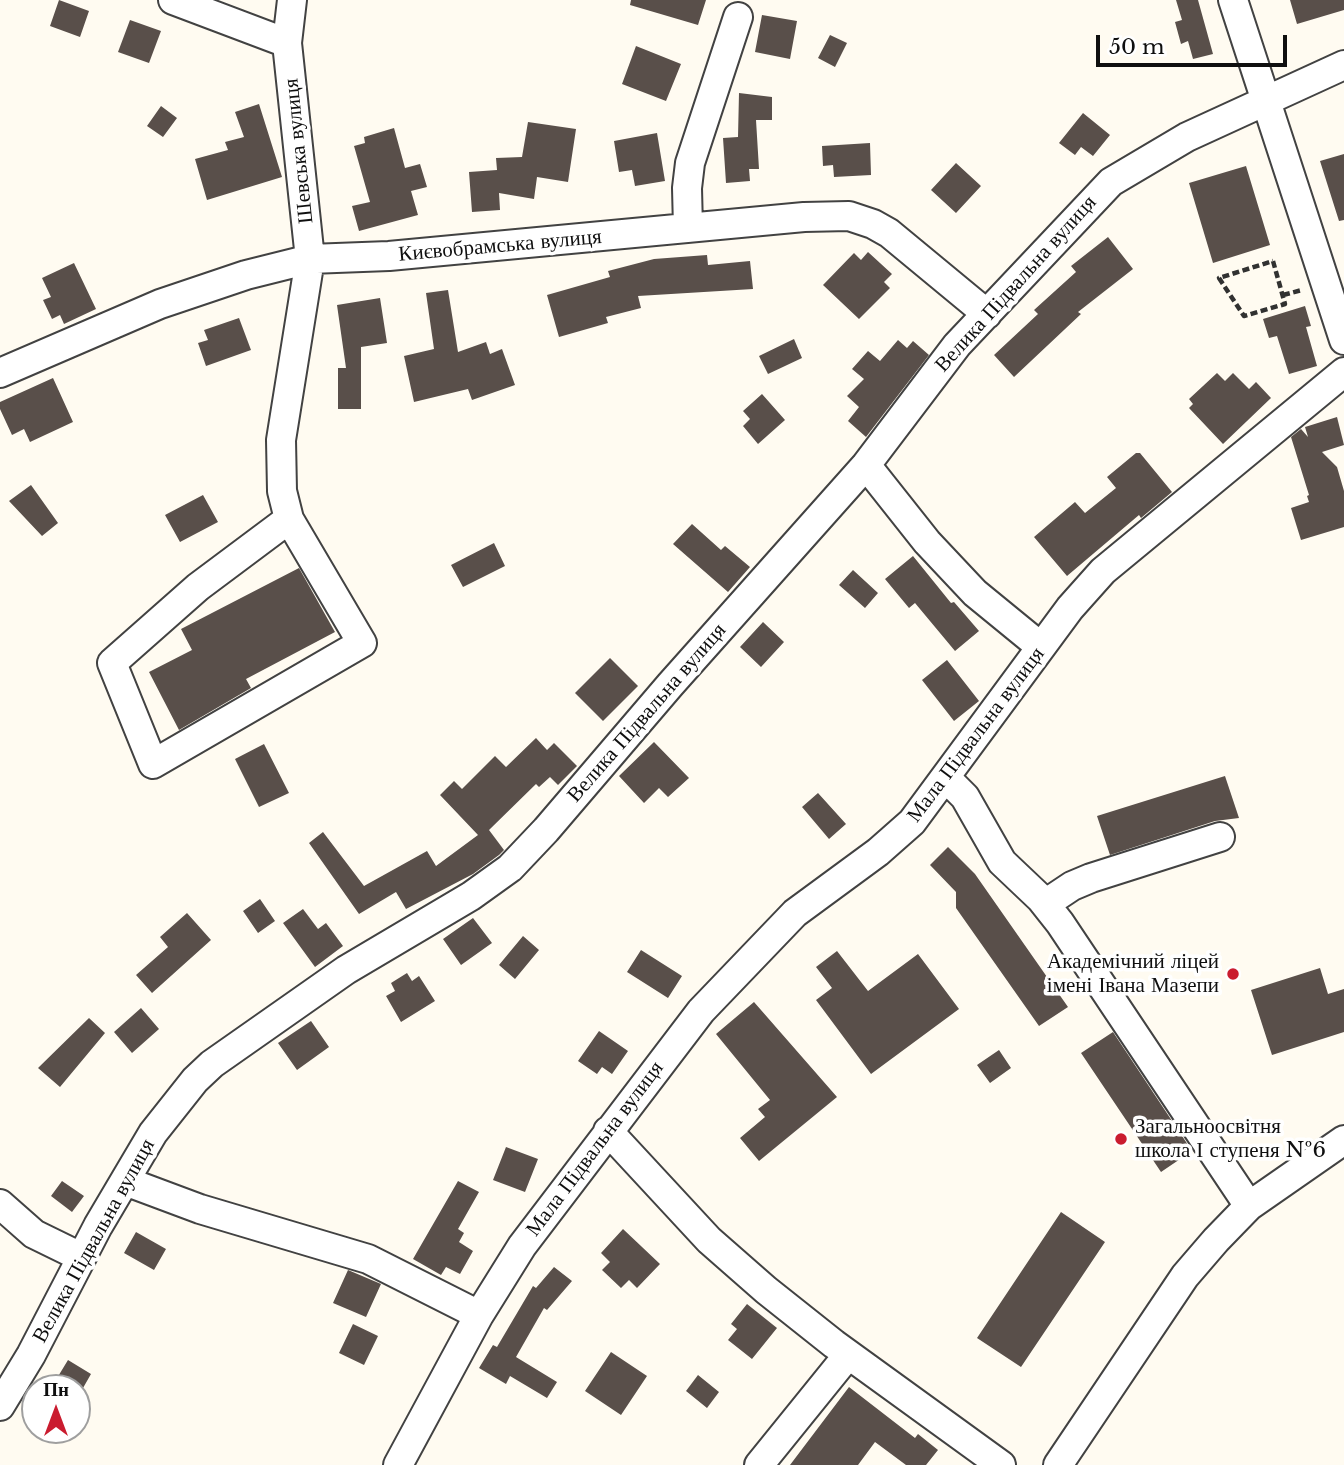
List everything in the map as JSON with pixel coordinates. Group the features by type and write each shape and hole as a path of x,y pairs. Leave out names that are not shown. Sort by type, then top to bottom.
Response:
{"street":[{"path":"173,0 288,43"},
{"name":"Шевська вулиця","path":"289,519 198,587 112,663 153,764 362,643 289,519 282,491 281,440 310,259 288,43 292,0"},
{"path":"1233,0 1344,340"},
{"path":"688,228 690,163 738,17"},
{"name":"Велика Підвальна вулиця","path":"0,1406 31,1355 80,1257 125,1181 168,1113 212,1064 346,970 471,896 510,867 546,830 670,685 866,465 957,345 1067,225 1111,182 1187,137 1344,65"},
{"name":"Києвобрамська вулиця","path":"0,373 160,304 246,275 310,259 389,256 534,240 804,217 862,219 889,233 987,314"},
{"name":"Мала Підвальна вулиця","path":"398,1465 479,1315 522,1246 669,1048 729,980 795,913 900,835 946,778 1070,608 1118,557 1344,372"},
{"path":"866,465 919,533 975,593 1041,647"},
{"path":"946,778 965,797 1002,862 1045,904 1249,1206"},
{"path":"1045,904 1072,886 1091,878 1220,837"},
{"path":"608,1131 684,1214 738,1267 848,1355 1001,1465"},
{"path":"1058,1465 1185,1276 1249,1206 1344,1140"},
{"path":"125,1181 188,1205 368,1259 479,1315"},
{"path":"0,1205 34,1234 80,1257"},
{"path":"760,1465 848,1355"}],"path":[{"path":"1272,261 1285,304 1244,316 1219,278 1272,261"}],"building":[{"path":"59,0 89,11 80,37 50,26"},
{"path":"631,0 706,0 698,25 630,5"},
{"path":"1176,0 1198,0 1213,54 1193,59 1188,41 1181,44 1175,22 1182,20"},
{"path":"1290,0 1344,0 1344,10 1297,24"},
{"path":"762,15 797,21 790,59 755,52"},
{"path":"130,20 161,31 149,63 118,52"},
{"path":"830,35 847,43 835,67 818,58"},
{"path":"636,46 681,64 666,101 622,84"},
{"path":"739,93 772,97 772,120 756,120 759,169 749,169 750,181 726,183 723,138 738,137"},
{"path":"259,104 282,177 207,200 195,159 228,150 225,142 244,137 235,112"},
{"path":"161,106 177,118 163,137 147,126"},
{"path":"1083,113 1110,135 1093,156 1081,147 1075,155 1059,143"},
{"path":"528,122 576,129 568,182 537,177 534,199 499,193 500,210 472,212 469,172 497,170 496,158 522,157"},
{"path":"394,128 405,168 420,164 427,187 411,191 418,215 359,231 352,206 370,202 354,146 365,143 364,137"},
{"path":"657,133 665,181 635,186 632,170 619,172 614,141"},
{"path":"870,143 871,175 834,177 833,165 823,166 822,146"},
{"path":"1344,154 1344,220 1339,221 1320,161"},
{"path":"956,163 981,186 956,213 931,190"},
{"path":"1246,166 1270,245 1213,263 1189,183"},
{"path":"1108,237 1133,269 1078,312 1081,314 1014,377 994,355 1038,314 1034,310 1076,272 1071,266"},
{"path":"868,252 892,274 884,282 890,288 859,319 823,285 854,253 861,260"},
{"path":"707,255 708,265 750,261 753,289 638,296 641,308 606,317 608,323 559,337 547,295 610,277 608,271 654,259"},
{"path":"74,263 96,309 64,324 60,315 52,319 43,300 51,297 42,278"},
{"path":"448,290 458,352 486,342 490,354 502,349 515,385 472,400 468,389 414,402 404,356 434,349 426,293"},
{"path":"380,298 387,343 361,347 361,409 338,409 338,368 346,368 337,305"},
{"path":"1305,306 1311,326 1306,327 1317,366 1289,374 1277,336 1269,338 1263,319"},
{"path":"239,318 251,350 206,366 198,343 208,340 204,330"},
{"path":"794,339 802,358 768,374 759,356"},
{"path":"898,340 907,348 913,341 929,355 866,437 848,421 859,407 847,396 864,379 852,369 868,351 880,361"},
{"path":"1217,373 1225,381 1233,373 1249,389 1256,382 1271,398 1223,444 1189,408 1193,404 1189,399"},
{"path":"53,378 73,422 30,442 24,429 12,435 0,409 0,402"},
{"path":"762,394 785,420 758,444 743,426 750,419 743,411"},
{"path":"1337,417 1344,445 1322,452 1337,467 1344,491 1344,527 1301,540 1291,508 1309,502 1309,495 1291,437 1301,429 1308,437 1305,427"},
{"path":"1136,453 1140,453 1172,492 1141,518 1139,515 1067,576 1034,537 1075,502 1085,513 1116,488 1107,477"},
{"path":"31,485 58,523 42,536 9,501"},
{"path":"203,495 218,522 180,542 165,515"},
{"path":"692,524 721,550 725,546 750,567 728,592 673,544"},
{"path":"494,543 505,566 463,587 451,565"},
{"path":"913,556 951,603 954,602 979,631 955,651 915,603 909,608 885,579"},
{"path":"299,568 335,632 246,679 251,688 179,730 149,672 192,650 181,629"},
{"path":"853,570 878,593 865,608 839,585"},
{"path":"763,622 784,642 761,667 740,647"},
{"path":"610,658 638,686 603,721 575,693"},
{"path":"947,660 979,701 954,721 922,680"},
{"path":"536,738 547,750 554,743 577,766 558,785 550,777 539,787 536,784 489,830 504,850 499,855 473,874 406,909 396,892 359,914 309,843 323,832 364,886 427,851 436,866 478,835 440,795 454,781 462,789 495,756 506,767"},
{"path":"654,742 689,778 668,797 659,788 644,803 619,776"},
{"path":"264,744 289,793 259,807 235,759"},
{"path":"1225,776 1239,818 1215,821 1110,855 1097,816"},
{"path":"818,793 846,824 829,839 802,807"},
{"path":"948,847 975,874 1068,1007 1039,1026 956,908 956,892 930,865"},
{"path":"260,899 275,921 258,933 243,911"},
{"path":"303,909 318,929 326,923 343,946 315,967 283,923"},
{"path":"187,913 211,940 152,993 136,975 168,947 160,937"},
{"path":"473,918 492,943 461,965 443,939"},
{"path":"523,936 539,950 515,979 499,965"},
{"path":"641,950 682,976 668,998 627,972"},
{"path":"837,951 868,991 918,954 959,1009 871,1074 816,1000 832,988 816,967"},
{"name":"Академічний ліцей імені Івана Мазепи","path":"1320,968 1328,994 1344,989 1344,1032 1272,1055 1251,990"},
{"path":"407,973 412,981 419,976 435,1001 401,1022 386,996 395,991 391,983"},
{"path":"754,1002 837,1097 759,1161 740,1138 765,1117 758,1109 770,1100 716,1034"},
{"path":"141,1008 159,1029 132,1053 114,1032"},
{"path":"89,1018 105,1033 60,1087 38,1068"},
{"path":"311,1021 329,1047 297,1070 278,1043"},
{"path":"599,1031 628,1051 612,1074 602,1067 597,1074 578,1061"},
{"path":"1113,1032 1192,1151 1161,1172 1081,1053"},
{"path":"999,1050 1011,1068 990,1083 977,1065"},
{"path":"506,1147 538,1159 525,1192 493,1180"},
{"path":"62,1181 84,1196 72,1212 51,1196"},
{"path":"458,1181 479,1192 458,1229 464,1233 459,1242 473,1251 460,1274 446,1267 441,1275 413,1259"},
{"path":"1061,1212 1105,1242 1021,1367 977,1338"},
{"path":"623,1229 660,1264 637,1288 629,1280 621,1288 602,1270 610,1262 601,1253"},
{"path":"136,1232 166,1249 154,1270 124,1253"},
{"path":"554,1267 572,1281 547,1310 544,1308 516,1357 557,1382 547,1398 510,1376 506,1384 479,1368 493,1345 497,1347 533,1286 536,1288"},
{"path":"348,1270 381,1284 366,1317 333,1303"},
{"path":"747,1304 777,1328 752,1359 728,1340 737,1329 731,1324"},
{"path":"353,1324 378,1336 364,1365 339,1353"},
{"path":"611,1352 647,1376 621,1415 585,1391"},
{"path":"68,1360 91,1374 60,1374"},
{"path":"698,1375 719,1392 707,1408 686,1391"},
{"path":"849,1387 915,1438 918,1434 938,1450 926,1465 906,1465 875,1442 858,1465 790,1465"}],"place":[{"name":"Академічний ліцей імені Івана Мазепи","path":"1233,974"},
{"name":"Загальноосвітня школа І ступеня №6","path":"1121,1139"}]}
